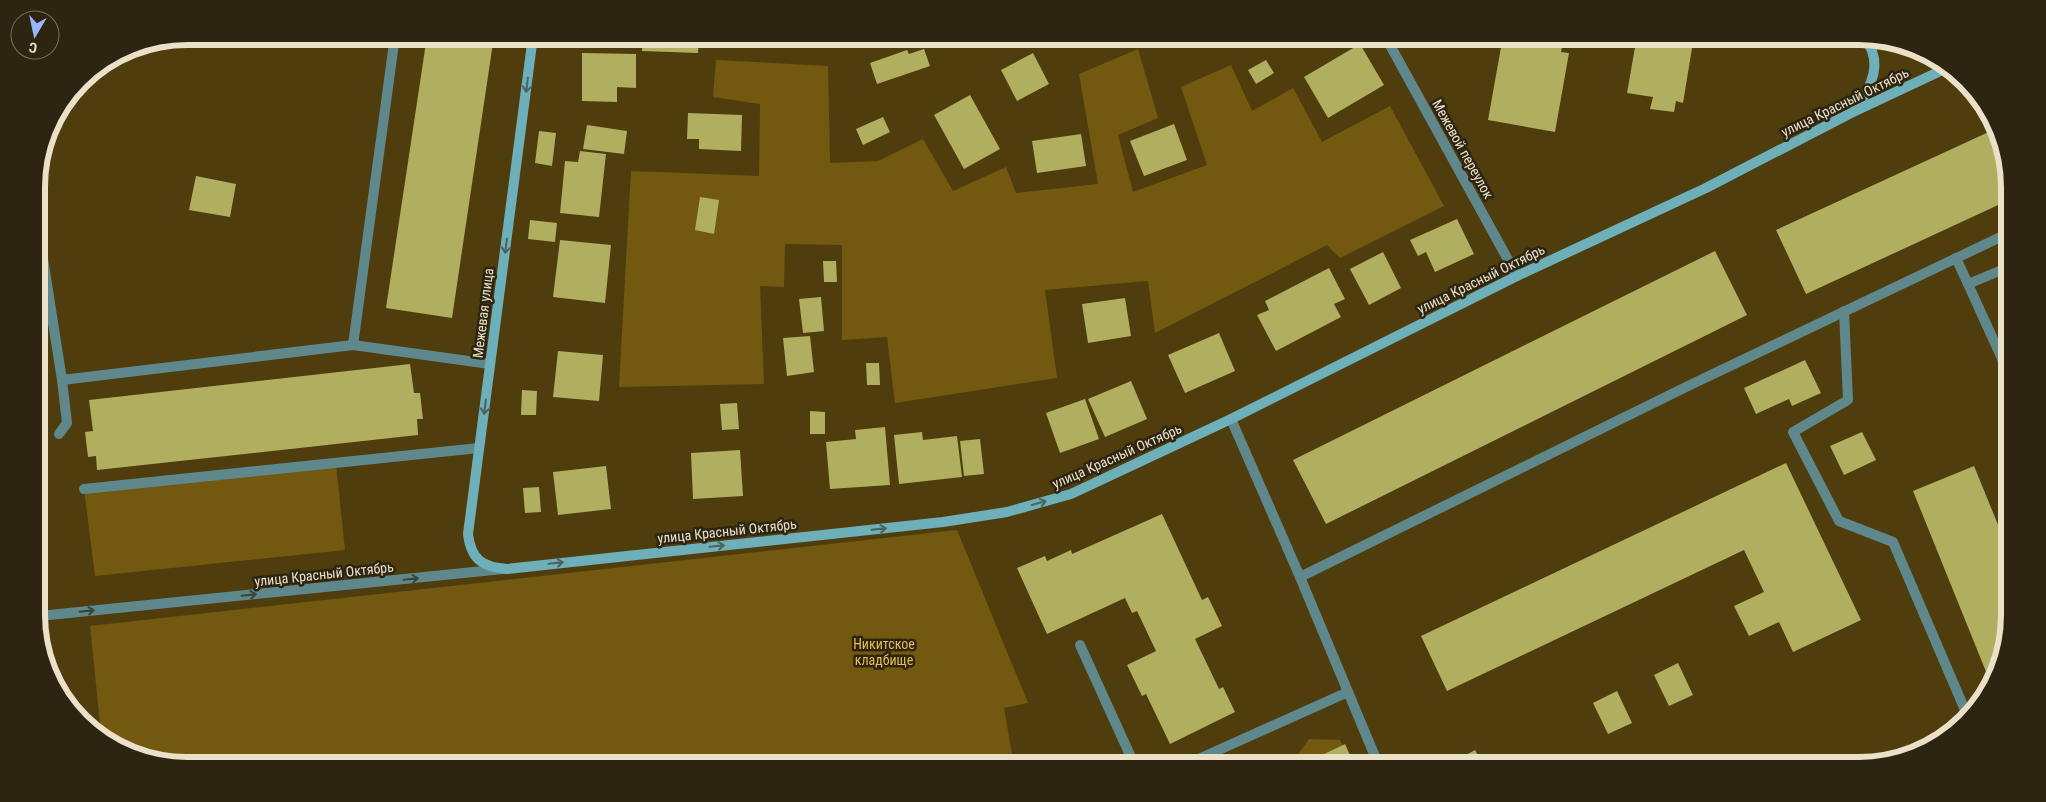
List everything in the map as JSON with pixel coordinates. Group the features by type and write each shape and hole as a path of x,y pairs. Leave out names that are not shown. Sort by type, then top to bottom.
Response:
{"main road":[{"name":"Межевая улица","path":"508,569 492,567 482,563 474,556 468,534 532,45"},
{"path":"1851,113 1864,98 1873,76 1874,63 1872,51 1868,46"},
{"name":"улица Красный Октябрь","path":"508,569 934,523 1007,512 1070,494 1231,419 1517,276 1706,188 1851,113 1941,71"}],"street":[{"path":"352,345 393,45"},
{"name":"Межевой переулок","path":"1390,45 1517,276"},
{"path":"1300,576 1688,386 2001,237"},
{"path":"1956,258 2001,356"},
{"path":"1968,284 2001,270"},
{"path":"45,271 67,423 59,434"},
{"path":"1844,311 1848,400 1793,432 1839,522 1893,542 1965,709"},
{"path":"62,380 352,345 490,364"},
{"path":"1231,419 1300,576 1374,757"},
{"path":"84,489 480,448"},
{"name":"улица Красный Октябрь","path":"45,615 508,569"},
{"path":"1080,645 1131,757"},
{"path":"1203,757 1348,692"}],"green space":[{"path":"1138,49 1158,118 1118,135 1133,192 1207,165 1181,87 1231,65 1252,111 1293,88 1322,142 1390,106 1444,206 1340,258 1327,245 1155,333 1148,281 1045,290 1057,378 895,403 887,337 842,340 842,245 785,244 784,287 760,286 764,384 619,387 631,171 759,176 760,104 713,97 716,60 828,66 830,163 878,161 923,139 953,191 1006,167 1016,193 1098,184 1079,74"},
{"path":"336,464 345,550 95,576 84,489"},
{"name":"Никитское кладбище","path":"957,530 1028,703 1004,708 1012,757 169,756 124,742 100,727 90,626"},
{"path":"1309,739 1340,740 1348,757 1296,757"}],"building":[{"path":"426,45 493,45 452,318 386,308"},
{"path":"642,45 698,45 698,53 642,51"},
{"path":"1361,45 1384,85 1328,118 1304,77"},
{"path":"1501,45 1562,45 1561,52 1569,53 1555,132 1488,120"},
{"path":"1635,45 1693,45 1683,103 1676,101 1674,112 1650,109 1653,97 1627,93"},
{"path":"924,49 930,66 877,84 870,63 907,50 909,54"},
{"path":"582,53 636,54 636,88 617,87 617,102 582,101"},
{"path":"1033,53 1049,84 1017,101 1001,70"},
{"path":"1266,60 1274,73 1256,84 1248,70"},
{"path":"970,95 1000,149 964,169 934,115"},
{"path":"688,113 742,115 741,151 699,149 699,139 687,139"},
{"path":"883,117 890,132 863,145 856,129"},
{"path":"1174,124 1187,160 1144,176 1130,141"},
{"path":"587,125 627,131 624,154 583,149"},
{"path":"539,131 556,133 552,166 535,163"},
{"path":"1990,133 2000,169 2001,204 1806,294 1776,230"},
{"path":"1081,134 1086,166 1037,173 1032,141"},
{"path":"580,151 606,154 599,217 560,213 565,161 578,162"},
{"path":"196,176 236,184 230,217 189,210"},
{"path":"700,197 719,200 714,234 695,230"},
{"path":"1457,219 1474,254 1435,272 1426,252 1418,256 1410,240"},
{"path":"530,220 557,223 555,242 528,239"},
{"path":"560,240 611,245 605,303 553,297"},
{"path":"1715,251 1747,315 1326,524 1293,460"},
{"path":"1383,252 1401,288 1369,305 1350,269"},
{"path":"823,261 836,261 837,282 824,282"},
{"path":"1329,268 1345,299 1334,304 1341,317 1276,351 1257,315 1269,310 1265,301"},
{"path":"821,297 824,331 803,333 799,299"},
{"path":"1125,298 1131,336 1088,343 1082,304"},
{"path":"1219,333 1235,371 1185,393 1168,355"},
{"path":"810,336 814,372 787,376 783,338"},
{"path":"558,351 603,355 599,401 553,397"},
{"path":"1805,360 1821,393 1792,406 1789,399 1756,414 1744,388"},
{"path":"866,363 879,363 880,385 867,385"},
{"path":"410,364 414,393 420,393 423,419 417,419 418,435 97,470 96,456 88,457 85,432 93,431 89,400"},
{"path":"1131,381 1147,419 1105,437 1088,399"},
{"path":"522,390 537,391 536,415 521,415"},
{"path":"1085,399 1099,439 1060,453 1046,413"},
{"path":"737,403 739,429 722,430 720,404"},
{"path":"810,411 825,412 825,434 810,434"},
{"path":"885,427 890,485 830,489 826,442 856,439 855,430"},
{"path":"922,432 923,440 957,436 962,477 899,484 894,435"},
{"path":"1862,432 1876,460 1844,475 1830,446"},
{"path":"980,439 984,474 964,476 960,441"},
{"path":"740,450 743,496 693,499 691,453"},
{"path":"1786,463 1861,620 1793,652 1779,622 1749,636 1734,606 1764,592 1744,550 1447,691 1421,636"},
{"path":"606,466 611,509 558,515 553,472"},
{"path":"1974,466 2001,532 2001,624 1998,642 1987,675 1913,491"},
{"path":"539,487 541,512 525,513 523,488"},
{"path":"1162,514 1202,600 1208,597 1222,626 1195,639 1219,689 1223,687 1235,712 1170,744 1146,694 1142,696 1127,665 1156,651 1137,611 1132,613 1125,598 1047,634 1017,568 1045,556 1047,561 1071,550 1072,554"},
{"path":"1678,663 1693,695 1669,706 1654,675"},
{"path":"1617,691 1632,723 1608,734 1593,703"},
{"path":"1345,744 1351,757 1320,757"},
{"path":"1475,750 1479,757 1462,757"}]}
